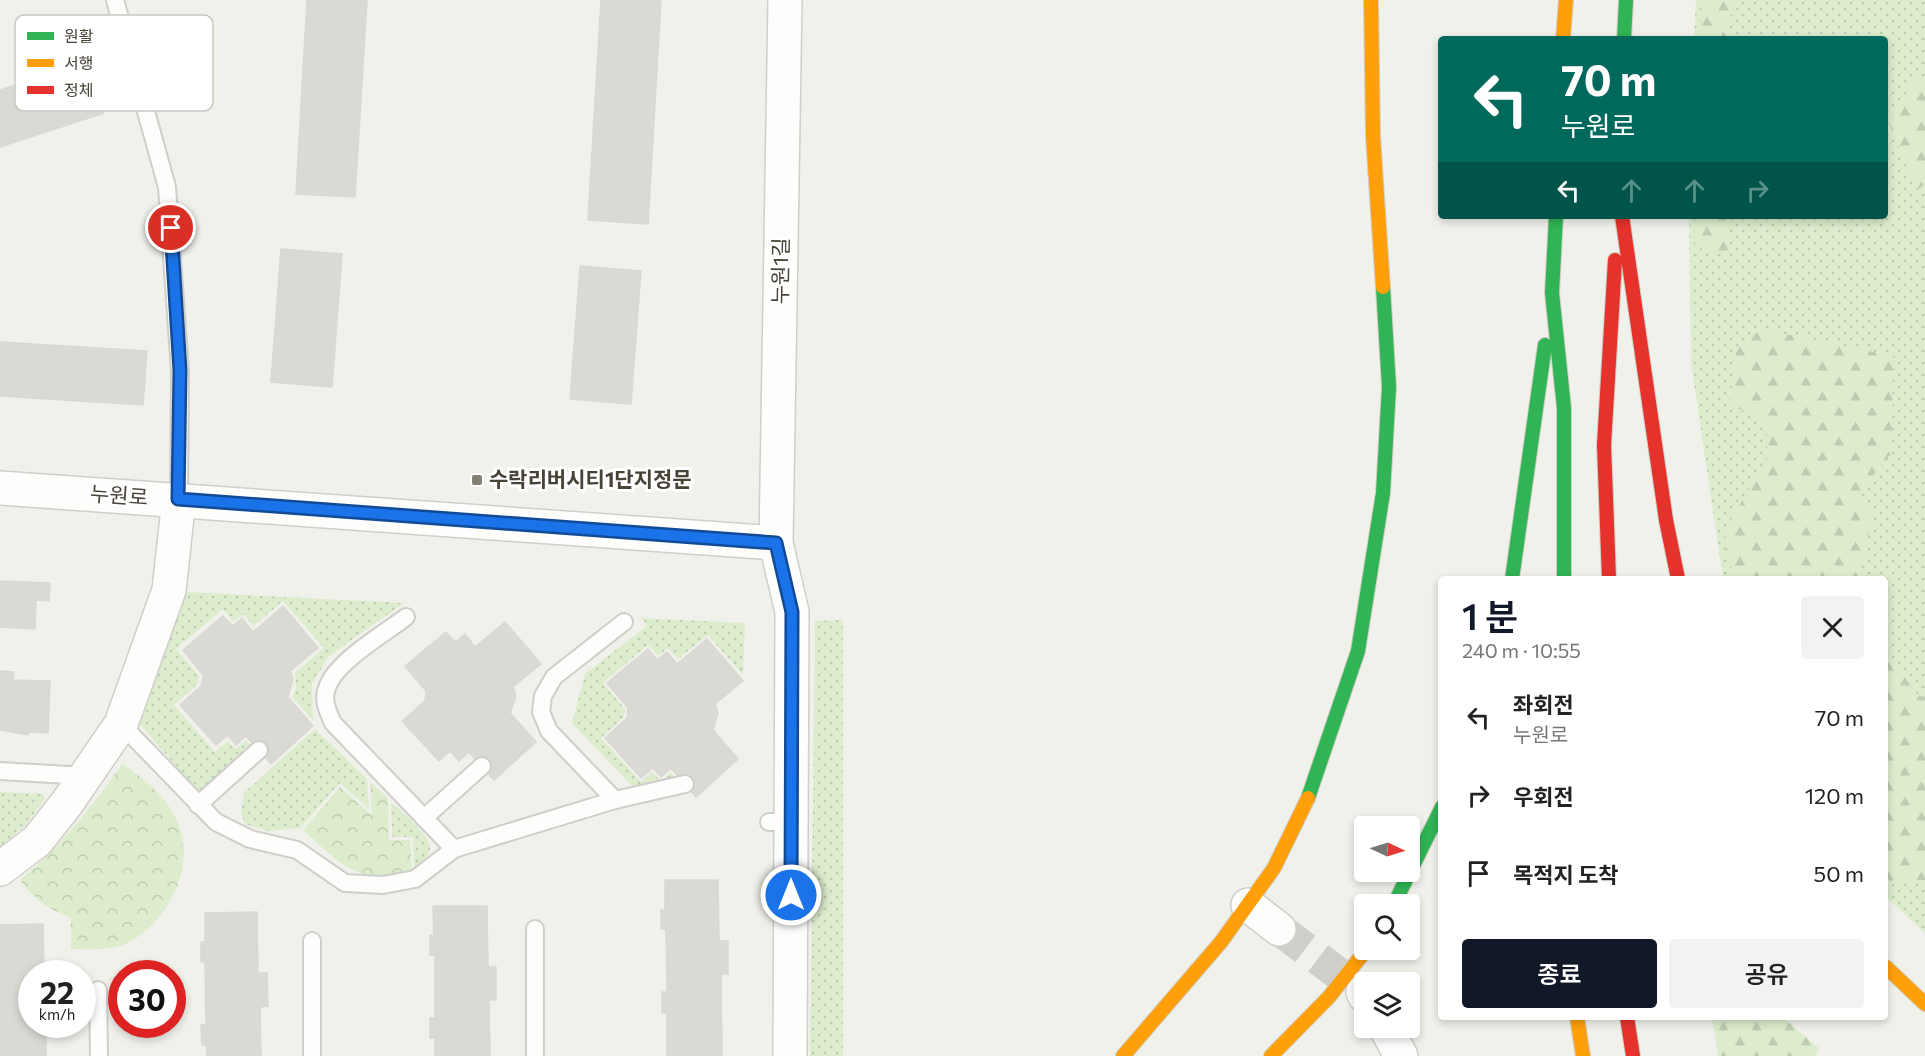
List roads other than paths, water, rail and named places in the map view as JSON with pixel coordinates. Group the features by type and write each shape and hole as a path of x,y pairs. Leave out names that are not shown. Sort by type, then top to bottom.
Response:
{"main road":[{"path":"1123,1056 1221,942 1274,868 1312,790 1358,651 1383,493 1389,387 1373,136 1371,0"},
{"path":"1563,36 1566,0"},
{"path":"1623,36 1626,0"},
{"path":"1512,576 1552,293 1556,219"},
{"path":"1609,576 1604,445 1612,288 1621,219"},
{"path":"1621,219 1666,520 1677,576"},
{"path":"1552,293 1564,408 1564,576"},
{"path":"1399,894 1438,815"},
{"path":"1271,1056 1329,997 1358,960"},
{"path":"1888,970 1925,1004"},
{"path":"1577,1020 1583,1056"},
{"path":"1627,1020 1633,1056"}],"street":[{"name":"누원1길","path":"785,0 776,543 792,612 780,835 790,1056"},
{"name":"누원로","path":"0,488 776,543"},
{"path":"0,869 37,841 121,724 169,590 178,499"},
{"path":"1248,905 1279,929"},
{"path":"1391,1038 1401,1056"}],"lane":[{"path":"115,0 119,15"},
{"path":"146,111 167,187 180,370 178,499"},
{"path":"406,617 338,669 326,688 325,705 333,723 454,849"},
{"path":"615,800 549,731 541,712 543,696 554,676 624,622"},
{"path":"121,724 216,822 250,839 297,850 345,883 383,885 415,879 454,849 615,800 685,784"},
{"path":"198,805 260,750"},
{"path":"424,818 482,766"},
{"path":"0,771 85,776"},
{"path":"535,929 535,1056"},
{"path":"312,941 312,1056"},
{"path":"98,990 99,1056"}],"tunnel":[{"path":"1279,929 1354,985"}],"place":[{"name":"수락리버시티1단지정문","path":"477,480"}]}
